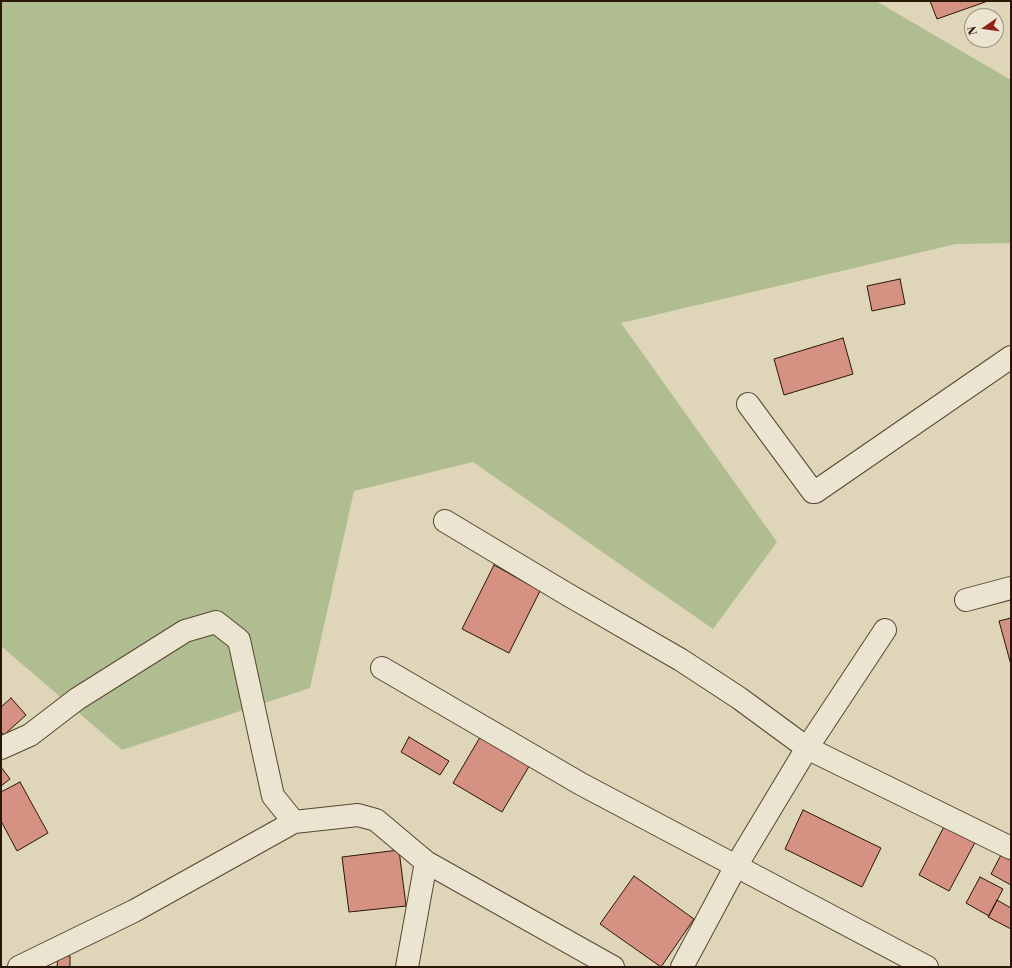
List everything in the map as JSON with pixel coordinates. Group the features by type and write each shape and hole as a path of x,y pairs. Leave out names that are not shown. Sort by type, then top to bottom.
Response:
{"street":[{"path":"748,404 812,492 815,492 1011,357"},
{"path":"445,521 681,660 739,698 807,748 1011,848"},
{"path":"966,600 1011,588"},
{"path":"1,748 30,735 77,699 185,631 216,622 239,640 273,796 294,822"},
{"path":"682,967 736,866 807,748 885,630"},
{"path":"382,668 581,784 927,967"},
{"path":"19,967 134,911 294,822 358,815 376,820 426,862 613,967"},
{"path":"407,967 426,862"}],"green space":[{"path":"1,1 876,1 1011,80 1011,243 956,244 621,323 777,542 713,629 473,462 354,491 310,688 122,750 1,646"}],"building":[{"path":"930,1 988,1 964,8 964,9 937,19"},
{"path":"900,279 905,304 872,311 867,286"},
{"path":"843,338 853,374 784,395 774,359"},
{"path":"494,565 535,588 541,589 509,653 462,629"},
{"path":"1011,618 1011,665 999,621"},
{"path":"11,698 26,715 4,735 1,732 1,707"},
{"path":"482,734 531,763 502,812 453,783"},
{"path":"409,737 449,761 440,775 401,752"},
{"path":"1,767 10,779 1,786"},
{"path":"20,782 48,833 17,851 1,821 1,792"},
{"path":"803,810 881,848 862,887 785,849"},
{"path":"948,819 979,835 949,891 919,875"},
{"path":"399,850 406,906 349,912 342,857"},
{"path":"1001,855 1011,860 1011,885 991,874"},
{"path":"634,876 694,919 661,967 600,924"},
{"path":"980,877 1003,889 989,916 966,903"},
{"path":"997,900 1011,908 1011,929 988,917"},
{"path":"58,955 70,956 70,967 57,967"}]}
